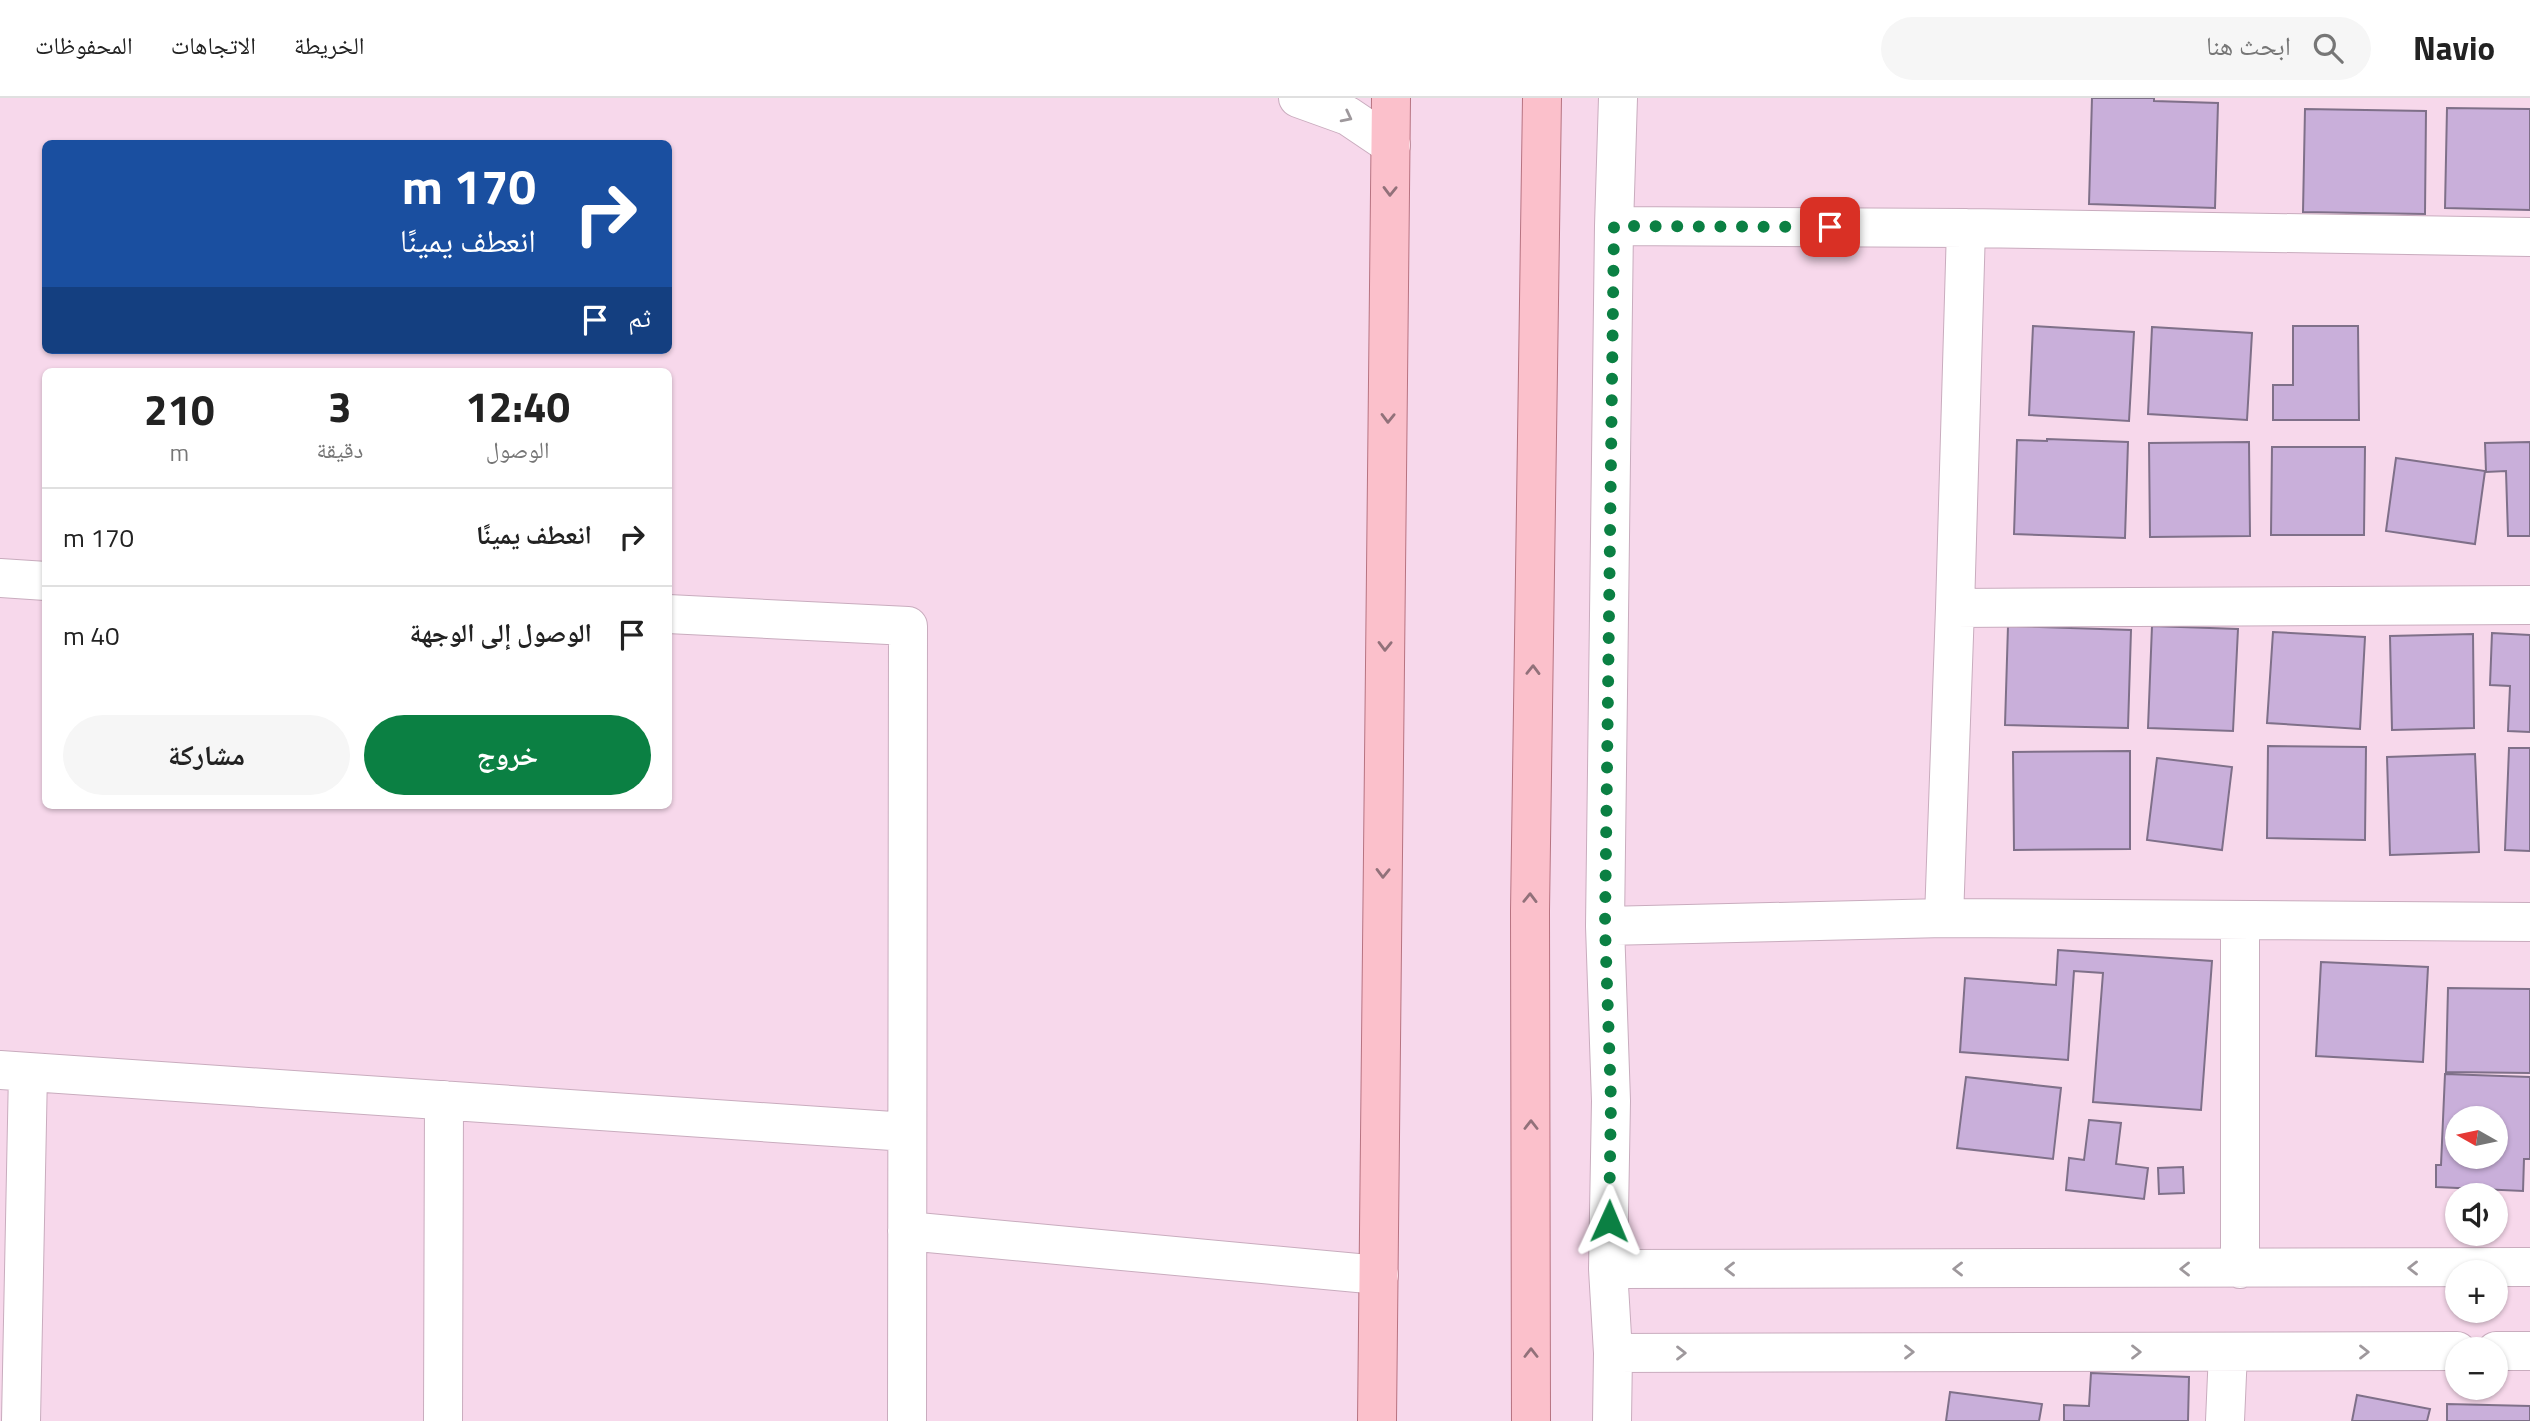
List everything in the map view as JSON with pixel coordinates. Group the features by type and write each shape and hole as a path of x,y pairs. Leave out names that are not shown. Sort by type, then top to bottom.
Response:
{"main road":[{"path":"1377,1421 1391,98"},
{"path":"1531,1421 1530,911 1542,98"}],"street":[{"path":"1298,98 1348,116 1391,145"},
{"path":"1612,1421 1613,1353 1608,1269 1611,1101 1605,926 1618,98"},
{"path":"1614,226 1966,228 2530,237"},
{"path":"1944,918 1966,228"},
{"path":"0,579 42,581"},
{"path":"1955,608 2530,605"},
{"path":"672,614 908,626 906,1421"},
{"path":"1605,926 1944,918 2530,922"},
{"path":"2239,920 2240,1269"},
{"path":"21,1421 14,1071 907,1132"},
{"path":"443,1421 444,1100"},
{"path":"907,1231 1378,1275"},
{"path":"1608,1269 2530,1267"},
{"path":"1613,1353 2445,1351"},
{"path":"2508,1351 2530,1351"},
{"path":"2225,1421 2228,1352"}],"building":[{"path":"2092,98 2154,98 2154,101 2218,103 2215,208 2089,204"},
{"path":"2447,108 2530,109 2530,210 2445,208"},
{"path":"2305,109 2426,111 2425,214 2303,212"},
{"path":"2033,326 2134,332 2129,421 2029,415"},
{"path":"2293,326 2358,326 2359,420 2273,420 2273,385 2293,385"},
{"path":"2152,327 2252,333 2247,420 2148,414"},
{"path":"2017,440 2128,442 2125,538 2014,534"},
{"path":"2249,442 2250,536 2150,537 2149,443"},
{"path":"2530,442 2530,536 2508,536 2506,471 2486,472 2485,443"},
{"path":"2272,447 2365,447 2364,535 2271,535"},
{"path":"2396,458 2485,471 2475,544 2386,531"},
{"path":"2008,626 2131,630 2128,728 2005,725"},
{"path":"2152,626 2238,629 2233,731 2148,728"},
{"path":"2273,632 2365,637 2360,729 2267,723"},
{"path":"2492,633 2530,635 2530,732 2508,731 2510,686 2490,685"},
{"path":"2473,634 2474,728 2392,730 2390,636"},
{"path":"2268,746 2366,747 2365,840 2267,838"},
{"path":"2509,748 2530,748 2530,851 2505,850"},
{"path":"2130,751 2130,849 2014,850 2013,752"},
{"path":"2475,754 2479,852 2390,855 2387,757"},
{"path":"2157,758 2232,767 2222,850 2147,840"},
{"path":"2058,950 2212,961 2201,1110 2093,1102 2103,973 2074,971 2068,1060 1960,1052 1965,978 2056,985"},
{"path":"2321,962 2428,967 2423,1062 2316,1056"},
{"path":"2448,988 2530,989 2530,1073 2446,1072"},
{"path":"2445,1074 2530,1077 2530,1159 2524,1159 2523,1191 2508,1190 2508,1183 2445,1183 2445,1187 2436,1187 2436,1165 2441,1165"},
{"path":"1966,1077 2061,1088 2053,1159 1957,1148"},
{"path":"2089,1120 2121,1123 2116,1164 2148,1168 2144,1199 2066,1190 2069,1158 2084,1160"},
{"path":"2183,1167 2184,1193 2159,1194 2158,1168"},
{"path":"2091,1373 2189,1377 2188,1421 2064,1421 2064,1405 2089,1406"},
{"path":"1950,1392 2042,1404 2039,1421 1946,1421"},
{"path":"2357,1395 2430,1409 2427,1421 2352,1421"},
{"path":"2447,1404 2530,1406 2530,1421 2447,1421"}],"route":[{"path":"1609,1221 1611,1101 1605,926 1614,226 1830,227"}]}
